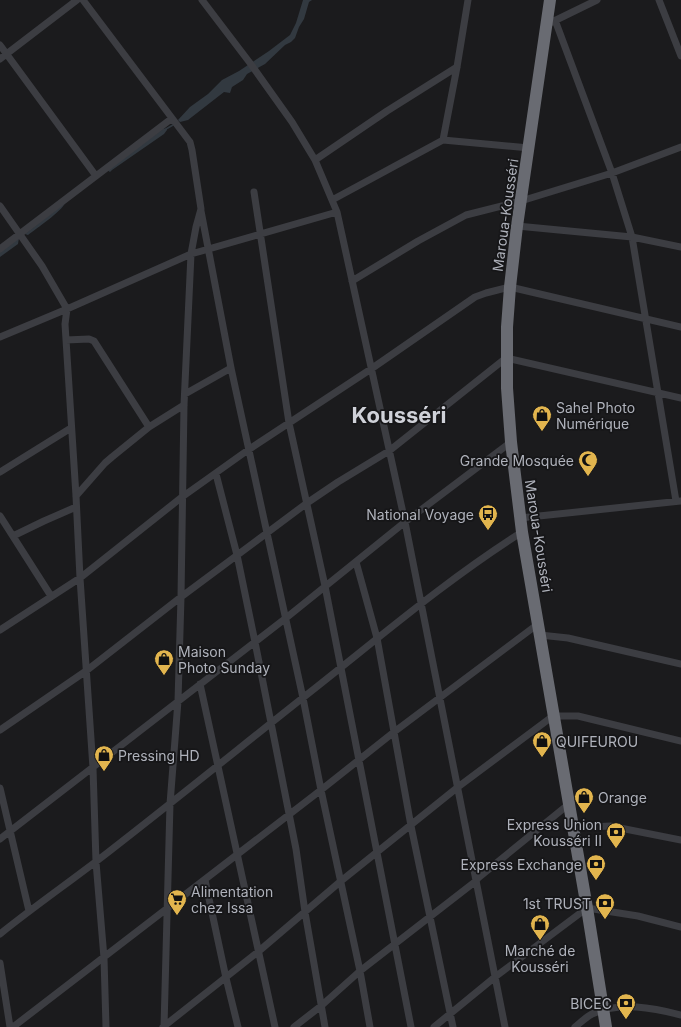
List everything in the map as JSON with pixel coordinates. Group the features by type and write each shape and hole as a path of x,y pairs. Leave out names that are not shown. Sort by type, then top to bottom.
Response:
{"highway":[{"name":"Maroua-Kousséri","path":"550,0 551,22 517,226 510,287 506,358 511,442 522,532 606,1027"}],"street":[{"path":"0,59 77,0"},
{"path":"83,0 190,142 231,368 303,698 360,971 370,1027"},
{"path":"202,0 250,63 292,122 315,160 337,212 405,522 505,1027"},
{"path":"443,140 468,0"},
{"path":"520,518 679,501 632,237 612,173 551,22 597,0"},
{"path":"659,0 681,56"},
{"path":"0,45 96,176"},
{"path":"315,160 386,111 457,67"},
{"path":"0,249 172,120"},
{"path":"332,200 443,140 529,148"},
{"path":"352,281 418,241 466,215 521,202 612,173 681,146"},
{"path":"254,192 289,423 342,668 411,1027"},
{"path":"0,206 42,266 68,309 65,324 93,768 96,862 104,958 106,1027"},
{"path":"164,1027 170,804 178,701 184,405 191,254 201,209"},
{"path":"0,337 68,309 191,254 337,212"},
{"path":"517,226 632,237 681,247"},
{"path":"0,630 80,578 182,497 248,450 371,369 475,297 510,287 681,327"},
{"path":"66,340 89,339 94,341 149,427"},
{"path":"0,730 86,671 181,597 307,503 389,451 506,358 681,398"},
{"path":"185,394 231,368"},
{"path":"76,496 105,463 149,427 184,405"},
{"path":"0,472 71,428"},
{"path":"0,839 286,618 405,522 511,442"},
{"path":"216,474 237,555 296,849 305,912 325,1027"},
{"path":"13,536 76,507"},
{"path":"0,516 51,596"},
{"path":"0,934 29,910 96,862 170,804 421,604 491,551 522,532"},
{"path":"356,562 377,638 411,826 453,1027"},
{"path":"14,1027 394,732 539,629 568,638 681,664"},
{"path":"200,684 275,1027"},
{"path":"164,1027 258,952 341,881 458,787 553,716 578,716 681,741"},
{"path":"0,788 29,910"},
{"path":"294,1027 321,1006 360,971 476,881 569,804"},
{"path":"573,828 610,826 681,840"},
{"path":"205,880 238,1027"},
{"path":"434,1027 495,977 587,908 638,916 681,926"},
{"path":"0,963 10,1027"},
{"path":"575,1027 592,1014 603,1010 629,1006 681,1015"}],"shaded area":[{"path":"303,0 312,0 309,2 304,19 295,38 291,42 285,45 265,64 247,74 243,80 232,87 230,93 224,92 188,120 180,122 178,120 190,107 208,94 222,80 239,71 290,35 296,23"},
{"path":"167,128 164,134 110,172 107,170 163,129"},
{"path":"65,203 59,211 48,220 28,235 25,234"},
{"path":"19,238 18,244 0,257 0,252"}],"waterway":[{"path":"166,129 173,125"}],"place":[{"name":"Sahel Photo Numérique","path":"542,432"},
{"name":"Grande Mosquée","path":"588,477"},
{"name":"National Voyage","path":"488,531"},
{"name":"Maison Photo Sunday","path":"164,676"},
{"name":"QUIFEUROU","path":"542,758"},
{"name":"Pressing HD","path":"104,772"},
{"name":"Orange","path":"584,814"},
{"name":"Express Union Kousséri II","path":"616,849"},
{"name":"Express Exchange","path":"596,881"},
{"name":"Alimentation chez Issa","path":"177,916"},
{"name":"1st TRUST","path":"605,920"},
{"name":"Marché de Kousséri","path":"540,941"},
{"name":"BICEC","path":"626,1020"}],"district":[{"name":"Kousséri","path":"399,415"}]}
